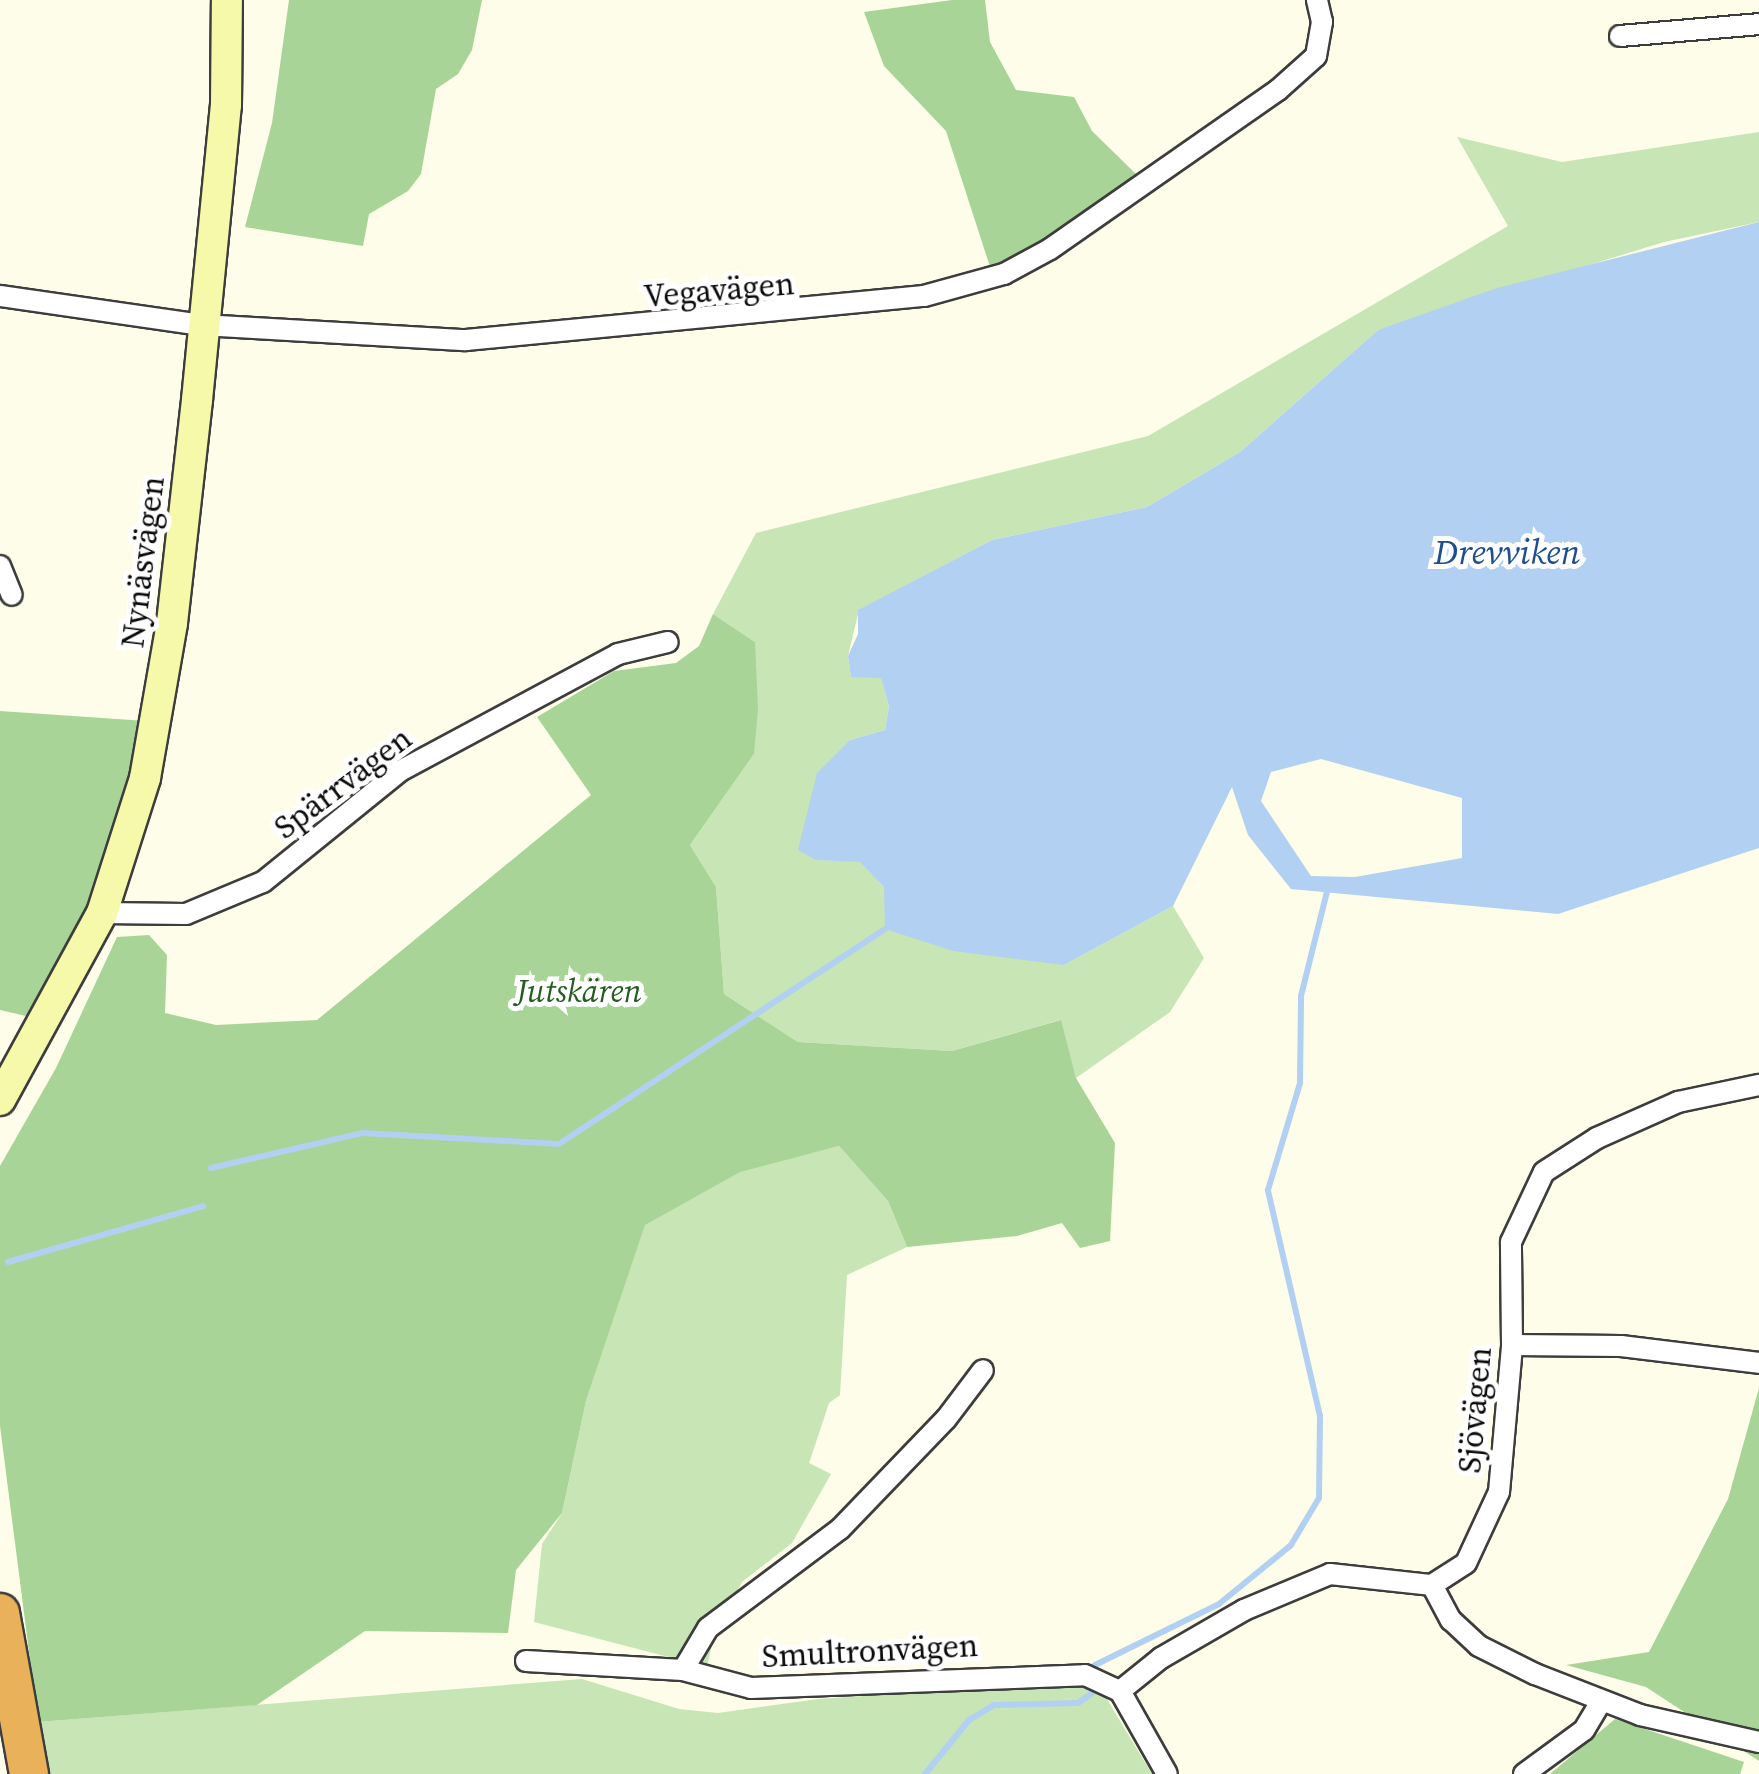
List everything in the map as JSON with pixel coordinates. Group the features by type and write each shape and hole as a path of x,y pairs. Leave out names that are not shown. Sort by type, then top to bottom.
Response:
{"highway":[{"path":"0,1613 30,1774"}],"street":[{"name":"Nynäsvägen","path":"0,1100 102,913 145,778 169,642 226,105 227,0"},
{"name":"Vegavägen","path":"0,296 202,324 522,337 820,310 975,284 1050,249 1299,73 1316,56 1322,22 1317,0"},
{"path":"1620,36 1759,24"},
{"path":"0,566 12,595"},
{"name":"Spärrvägen","path":"102,913 186,914 263,882 400,770 618,654 668,642"},
{"name":"Sjövägen","path":"1432,1585 1466,1562 1499,1492 1512,1345 1511,1242 1544,1172 1598,1138 1678,1102 1759,1085"},
{"path":"1512,1345 1621,1346 1759,1363"},
{"path":"683,1670 708,1628 840,1529 946,1419 983,1370"},
{"path":"1167,1774 1120,1692 1161,1658 1244,1610 1330,1574 1432,1585 1452,1620 1479,1646 1601,1702 1759,1742"},
{"name":"Smultronvägen","path":"526,1661 683,1670 751,1688 1054,1673 1085,1675 1120,1692"},
{"path":"1524,1774 1584,1730 1601,1702"}],"green space":[{"path":"289,0 482,0 472,50 458,74 436,89 421,174 408,191 369,214 363,246 245,227 272,123"},
{"path":"952,0 985,0 990,42 1016,90 1074,97 1092,131 1138,176 992,273 946,131 884,66 864,12"},
{"path":"1759,132 1759,222 1664,242 1378,330 1240,452 1147,507 992,540 859,610 848,656 851,677 881,677 889,706 885,730 850,740 816,860 860,861 884,887 1064,965 1173,906 1204,958 1170,1012 1076,1078 1060,1020 952,1051 798,1042 724,994 716,887 690,845 754,754 755,642 713,614 756,533 1148,436 1508,226 1457,137 1562,162"},
{"name":"Jutskären","path":"713,614 755,642 758,709 754,754 690,845 716,887 724,994 798,1042 952,1051 1061,1020 1076,1078 1115,1143 1110,1241 1080,1248 1062,1223 1017,1236 907,1247 888,1201 839,1146 740,1172 645,1225 586,1401 562,1513 516,1570 508,1633 365,1631 257,1705 38,1722 0,1426 0,1166 56,1068 117,937 149,935 167,955 165,1013 216,1025 317,1020 591,795 537,717 614,671 676,663 699,646"},
{"path":"0,711 146,721 88,904 26,1016 0,1010"},
{"path":"839,1146 888,1201 907,1247 847,1275 840,1395 829,1403 809,1463 831,1474 792,1543 742,1582 714,1636 707,1667 534,1622 542,1544 562,1513 586,1401 645,1224 740,1171"},
{"path":"1759,1388 1759,1761 1646,1687 1566,1665 1649,1652 1728,1499"},
{"path":"582,1679 679,1709 718,1713 818,1699 1080,1682 1105,1696 1152,1774 48,1774 38,1722"},
{"path":"1615,1719 1744,1762 1740,1774 1550,1774"}],"water":[{"name":"Drevviken","path":"1759,222 1759,848 1558,914 1291,889 1248,835 1232,787 1173,906 1064,965 953,951 885,929 884,887 860,862 816,860 798,850 817,773 850,740 885,730 889,706 881,678 851,677 848,656 858,634 858,610 992,540 1147,507 1240,452 1378,330 1497,288","holes":["1321,759 1462,798 1462,858 1355,877 1311,876 1261,801 1271,772"]}],"waterway":[{"path":"1095,1665 1219,1604 1291,1545 1319,1498 1320,1416 1268,1190 1300,1083 1301,996 1327,892"},
{"path":"211,1168 363,1133 559,1144 885,929"},
{"path":"8,1262 203,1206"},
{"path":"925,1774 969,1720 994,1705 1078,1703 1091,1694"}]}
